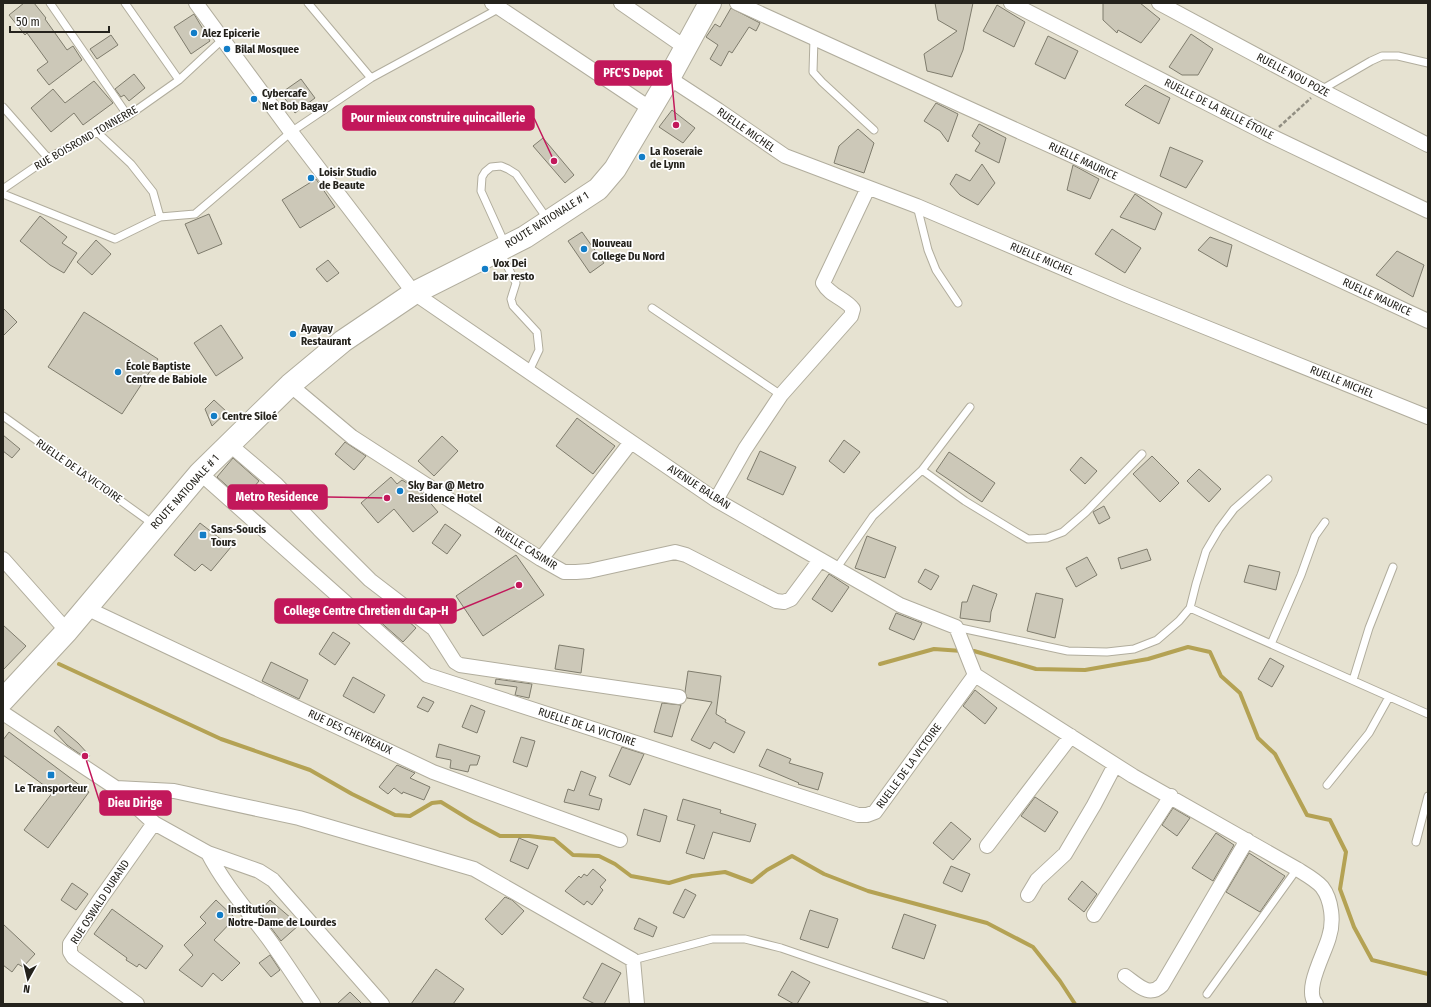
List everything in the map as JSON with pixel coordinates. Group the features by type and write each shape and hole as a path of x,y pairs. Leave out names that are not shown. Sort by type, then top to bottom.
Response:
{"main road":[{"name":"ROUTE NATIONALE # 1","path":"3,700 67,631 200,473 290,385 343,341 414,293 525,237 598,189 615,169 669,78 710,3"}],"street":[{"name":"AVENUE BALBAN","path":"196,3 291,132 414,293 716,500 836,570 900,605 956,627"},
{"path":"621,3 686,48"},
{"name":"RUELLE MAURICE","path":"737,3 1064,152 1428,321"},
{"name":"RUELLE DE LA BELLE ÉTOILE","path":"1011,3 1269,135 1428,211"},
{"name":"RUELLE NOU POZE","path":"1159,3 1321,90 1428,145"},
{"path":"496,6 651,109"},
{"name":"RUELLE MICHEL","path":"669,78 785,156 917,206 1128,296 1428,417"},
{"path":"716,500 745,449 782,395 851,316 853,309 850,305 826,290 823,284 868,188"},
{"name":"RUELLE CASIMIR","path":"290,385 352,437 541,559 564,572 589,571 675,552 686,554 776,601 784,602 792,599 820,560"},
{"path":"541,559 631,442"},
{"path":"229,444 276,484 370,580 434,629 455,662 460,665 679,697"},
{"name":"RUELLE DE LA VICTOIRE","path":"200,473 427,675 858,816 875,812 976,675"},
{"path":"3,558 67,631"},
{"name":"RUE DES CHEVREAUX","path":"86,608 433,772 620,840"},
{"path":"956,627 976,675 1133,776 1297,869 1321,886 1330,902 1331,915 1330,936 1314,978 1312,992 1314,1002 1316,1004"},
{"path":"3,713 116,788 154,823 208,853 259,871 273,880 382,1004"},
{"path":"987,846 1071,736"},
{"path":"1028,895 1037,880 1065,854 1094,805 1115,764"},
{"path":"116,788 174,791 299,818 474,869 633,960 637,1004"},
{"path":"1094,915 1170,796"},
{"name":"RUE OSWALD DURAND","path":"137,1004 73,957 70,952 70,944 154,823"},
{"path":"1125,976 1150,991 1156,990 1162,984 1247,840"},
{"path":"208,853 229,889 268,938 313,1004"}],"lane":[{"path":"50,3 128,116"},
{"path":"125,3 179,80"},
{"path":"308,3 371,78"},
{"path":"3,194 115,239 160,217 195,214 291,132 371,78 496,6"},
{"path":"814,38 813,72 874,130"},
{"name":"RUE BOISROND TONNERRE","path":"3,189 48,158 128,116 179,80 224,40"},
{"path":"1321,90 1382,56 1398,56 1428,63"},
{"path":"3,107 48,158"},
{"path":"97,132 131,164 153,192 160,217"},
{"path":"529,371 539,350 537,332 513,306 511,299 516,283 481,192 482,177 485,172 491,167 501,166 516,174 548,221"},
{"path":"917,206 928,250 936,270 958,303"},
{"path":"652,308 782,395"},
{"path":"836,570 873,516 922,470 970,407"},
{"name":"RUELLE DE LA VICTOIRE","path":"3,416 155,525"},
{"path":"922,470 965,501 1016,532 1028,538 1047,538 1063,532 1086,512 1142,454"},
{"path":"956,627 1068,651 1107,652 1134,649 1157,640 1179,621 1190,608 1206,551 1219,529 1234,509 1268,479"},
{"path":"1270,644 1301,575 1315,536 1325,522"},
{"path":"1352,680 1369,628 1393,567"},
{"path":"1190,608 1428,714"},
{"path":"1327,786 1369,733 1389,697"},
{"path":"1416,842 1428,796"},
{"path":"1207,994 1297,869"},
{"path":"633,960 712,939 745,939 781,948 944,1004"}],"path":[{"path":"1269,135 1321,90"}],"building":[{"path":"24,3 34,3 46,18 45,19 67,50 73,46 82,60 49,85 37,70 48,62 27,33 25,35 9,15"},
{"path":"935,3 973,3 963,50 952,77 927,71 924,54 957,31 938,20"},
{"path":"1103,3 1140,3 1160,19 1141,43 1118,30 1117,33 1103,20"},
{"path":"997,5 1025,22 1014,47 983,31"},
{"path":"731,8 760,23 756,31 749,27 732,53 729,51 721,66 710,59 718,45 706,37 715,24 720,27"},
{"path":"194,14 210,41 191,54 174,27"},
{"path":"1191,34 1213,49 1198,75 1182,75 1169,67"},
{"path":"111,35 118,45 97,59 90,49"},
{"path":"1048,36 1078,51 1065,79 1035,64"},
{"path":"134,74 145,88 129,101 124,95 121,97 115,89"},
{"path":"301,79 315,98 295,113 281,93"},
{"path":"94,81 113,103 83,125 74,113 51,132 31,108 53,89 65,103"},
{"path":"1145,85 1170,98 1159,124 1125,105"},
{"path":"936,103 958,114 948,142 940,131 924,121"},
{"path":"672,110 695,128 683,143 659,127"},
{"path":"979,124 1006,138 999,163 975,151 980,143 972,136"},
{"path":"858,129 874,143 864,173 834,163 839,146"},
{"path":"543,138 574,175 565,183 533,146"},
{"path":"1170,147 1203,161 1186,188 1160,176"},
{"path":"982,164 995,183 978,205 960,195 950,184 956,174 970,181"},
{"path":"1073,165 1099,179 1090,199 1067,190"},
{"path":"316,179 335,207 300,228 282,200"},
{"path":"1135,194 1162,213 1155,230 1120,217"},
{"path":"209,214 222,244 198,254 185,224"},
{"path":"40,216 67,237 62,243 77,253 64,273 50,265 20,241"},
{"path":"1112,229 1141,248 1125,273 1095,254"},
{"path":"582,232 604,263 590,273 568,241"},
{"path":"1210,237 1232,245 1227,267 1198,250"},
{"path":"96,240 111,254 92,275 77,262"},
{"path":"1397,251 1424,265 1413,297 1376,275"},
{"path":"328,260 339,273 327,282 316,269"},
{"path":"3,308 17,322 3,336"},
{"path":"84,312 158,359 122,414 48,367"},
{"path":"221,325 243,358 216,376 194,343"},
{"path":"214,400 227,412 212,426 205,409"},
{"path":"577,418 615,446 593,474 556,446"},
{"path":"3,435 20,449 12,458 3,451"},
{"path":"442,436 458,451 434,476 418,461"},
{"path":"844,440 860,452 844,473 829,461"},
{"path":"345,442 366,456 354,470 335,454"},
{"path":"760,451 796,467 783,495 747,479"},
{"path":"949,452 995,483 982,502 936,471"},
{"path":"1152,456 1179,483 1160,502 1133,474"},
{"path":"1081,457 1097,471 1085,484 1070,470"},
{"path":"233,458 259,481 243,500 217,477"},
{"path":"1199,469 1221,489 1209,502 1187,481"},
{"path":"391,477 397,484 402,480 420,491 438,512 413,532 394,509 378,523 361,503"},
{"path":"1104,506 1110,518 1099,524 1093,512"},
{"name":"Sans-Soucis Tours","path":"200,523 231,547 211,571 202,564 195,571 174,555"},
{"path":"445,524 461,535 447,554 432,543"},
{"path":"867,536 896,547 885,578 855,568"},
{"path":"1147,549 1151,560 1121,569 1118,558"},
{"path":"516,555 544,595 483,636 456,596"},
{"path":"1087,557 1097,575 1076,587 1066,568"},
{"path":"1249,565 1280,572 1276,590 1244,582"},
{"path":"925,569 939,576 931,590 918,582"},
{"path":"829,574 849,587 832,612 812,599"},
{"path":"973,585 997,594 991,612 990,622 960,618 962,602 967,602"},
{"path":"1036,593 1063,599 1055,638 1027,631"},
{"path":"375,603 392,618 398,612 416,628 403,642 368,611"},
{"path":"896,613 922,623 914,640 889,629"},
{"path":"3,625 26,646 3,670"},
{"path":"333,632 350,643 335,665 319,654"},
{"path":"559,645 584,649 581,673 555,669"},
{"path":"1270,658 1284,666 1272,687 1258,679"},
{"path":"271,662 308,680 299,699 262,681"},
{"path":"688,671 721,676 716,714 726,720 725,722 745,732 734,753 714,742 710,749 691,740 712,702 687,698 685,692"},
{"path":"353,677 385,695 374,713 343,696"},
{"path":"496,679 532,684 529,698 515,695 517,687 495,684"},
{"path":"975,690 997,708 985,724 963,706"},
{"path":"423,697 434,702 428,712 417,707"},
{"path":"662,703 681,705 672,737 654,732"},
{"path":"471,705 485,711 477,733 462,727"},
{"path":"58,726 78,743 90,756 87,759 67,745 54,731"},
{"path":"9,732 89,792 48,848 24,830 53,792 3,755 3,740"},
{"path":"521,737 535,741 527,767 513,762"},
{"path":"439,744 480,756 477,765 470,765 468,772 450,768 451,760 436,757"},
{"path":"622,747 644,754 630,785 609,776"},
{"path":"767,749 791,759 789,763 823,773 818,790 798,784 799,783 759,766"},
{"path":"397,765 415,773 410,778 430,787 424,800 403,792 402,794 394,788 388,794 379,787"},
{"path":"581,771 596,777 589,795 602,799 599,810 564,802 568,789 574,791"},
{"path":"1035,797 1058,812 1045,832 1021,816"},
{"path":"683,799 721,810 720,813 756,824 750,842 713,832 704,859 686,853 695,825 677,820"},
{"path":"1173,808 1190,818 1177,836 1162,825"},
{"path":"644,809 667,816 660,842 637,835"},
{"path":"951,822 971,839 953,860 933,843"},
{"path":"1216,833 1234,845 1213,881 1192,868"},
{"path":"519,838 538,846 528,869 510,861"},
{"path":"1249,853 1285,876 1260,912 1226,892"},
{"path":"951,866 970,874 962,892 943,883"},
{"path":"593,869 606,880 600,887 603,890 592,905 587,901 584,905 565,891 579,876 581,878 584,874 587,876"},
{"path":"1082,881 1097,894 1084,912 1068,899"},
{"path":"72,883 88,894 76,910 61,900"},
{"path":"685,889 696,895 684,918 673,913"},
{"path":"505,897 512,900 524,911 502,935 485,919"},
{"path":"216,900 235,918 214,940 240,963 222,981 213,973 202,987 179,970 193,955 184,945 206,923 200,917"},
{"path":"270,900 299,925 281,941 259,912"},
{"path":"112,909 163,946 146,969 139,964 137,967 126,960 127,958 94,934"},
{"path":"810,910 838,919 828,948 800,939"},
{"path":"904,914 936,925 924,959 892,948"},
{"path":"639,918 657,927 653,937 634,929"},
{"path":"3,924 35,954 23,967 18,964 12,972 3,965"},
{"path":"270,955 280,970 271,977 259,963"},
{"path":"602,963 621,973 604,1004 595,1004 583,998"},
{"path":"436,969 464,989 453,1004 411,1004"},
{"path":"792,971 810,982 797,1004 794,1004 778,995"},
{"path":"350,992 362,1004 337,1004"}],"waterway":[{"path":"969,651 974,651 1036,669 1085,670 1148,659 1188,647 1210,652 1221,676 1240,693 1258,738 1275,754 1307,815 1330,820 1346,852 1340,889 1354,927 1372,960 1428,974"},
{"path":"880,664 934,649 962,651"},
{"path":"59,664 221,739 310,770 352,794 395,815 410,816 432,803 441,802 500,836 529,836 554,839 573,855 599,856 615,864 631,876 669,883 692,876 725,872 752,882 767,870 792,856 824,874 868,891 987,923 1033,947 1060,981 1075,1004"}],"place":[{"name":"Alez Epicerie","path":"194,33"},
{"name":"Bilal Mosquee","path":"227,49"},
{"name":"Cybercafe Net Bob Bagay","path":"254,99"},
{"name":"PFC'S Depot","path":"676,125"},
{"name":"La Roseraie de Lynn","path":"642,157"},
{"name":"Pour mieux construire quincaillerie","path":"554,161"},
{"name":"Loisir Studio de Beaute","path":"311,178"},
{"name":"Nouveau College Du Nord","path":"584,249"},
{"name":"Vox Dei bar resto","path":"485,269"},
{"name":"Ayayay Restaurant","path":"293,334"},
{"name":"École Baptiste Centre de Babiole","path":"118,372"},
{"name":"Centre Siloé","path":"214,416"},
{"name":"Sky Bar @ Metro Residence Hotel","path":"400,491"},
{"name":"Metro Residence","path":"387,498"},
{"name":"Sans-Soucis Tours","path":"203,535"},
{"name":"College Centre Chretien du Cap-H","path":"519,585"},
{"name":"Dieu Dirige","path":"85,756"},
{"name":"Le Transporteur","path":"51,775"},
{"name":"Institution Notre-Dame de Lourdes","path":"220,915"}]}
